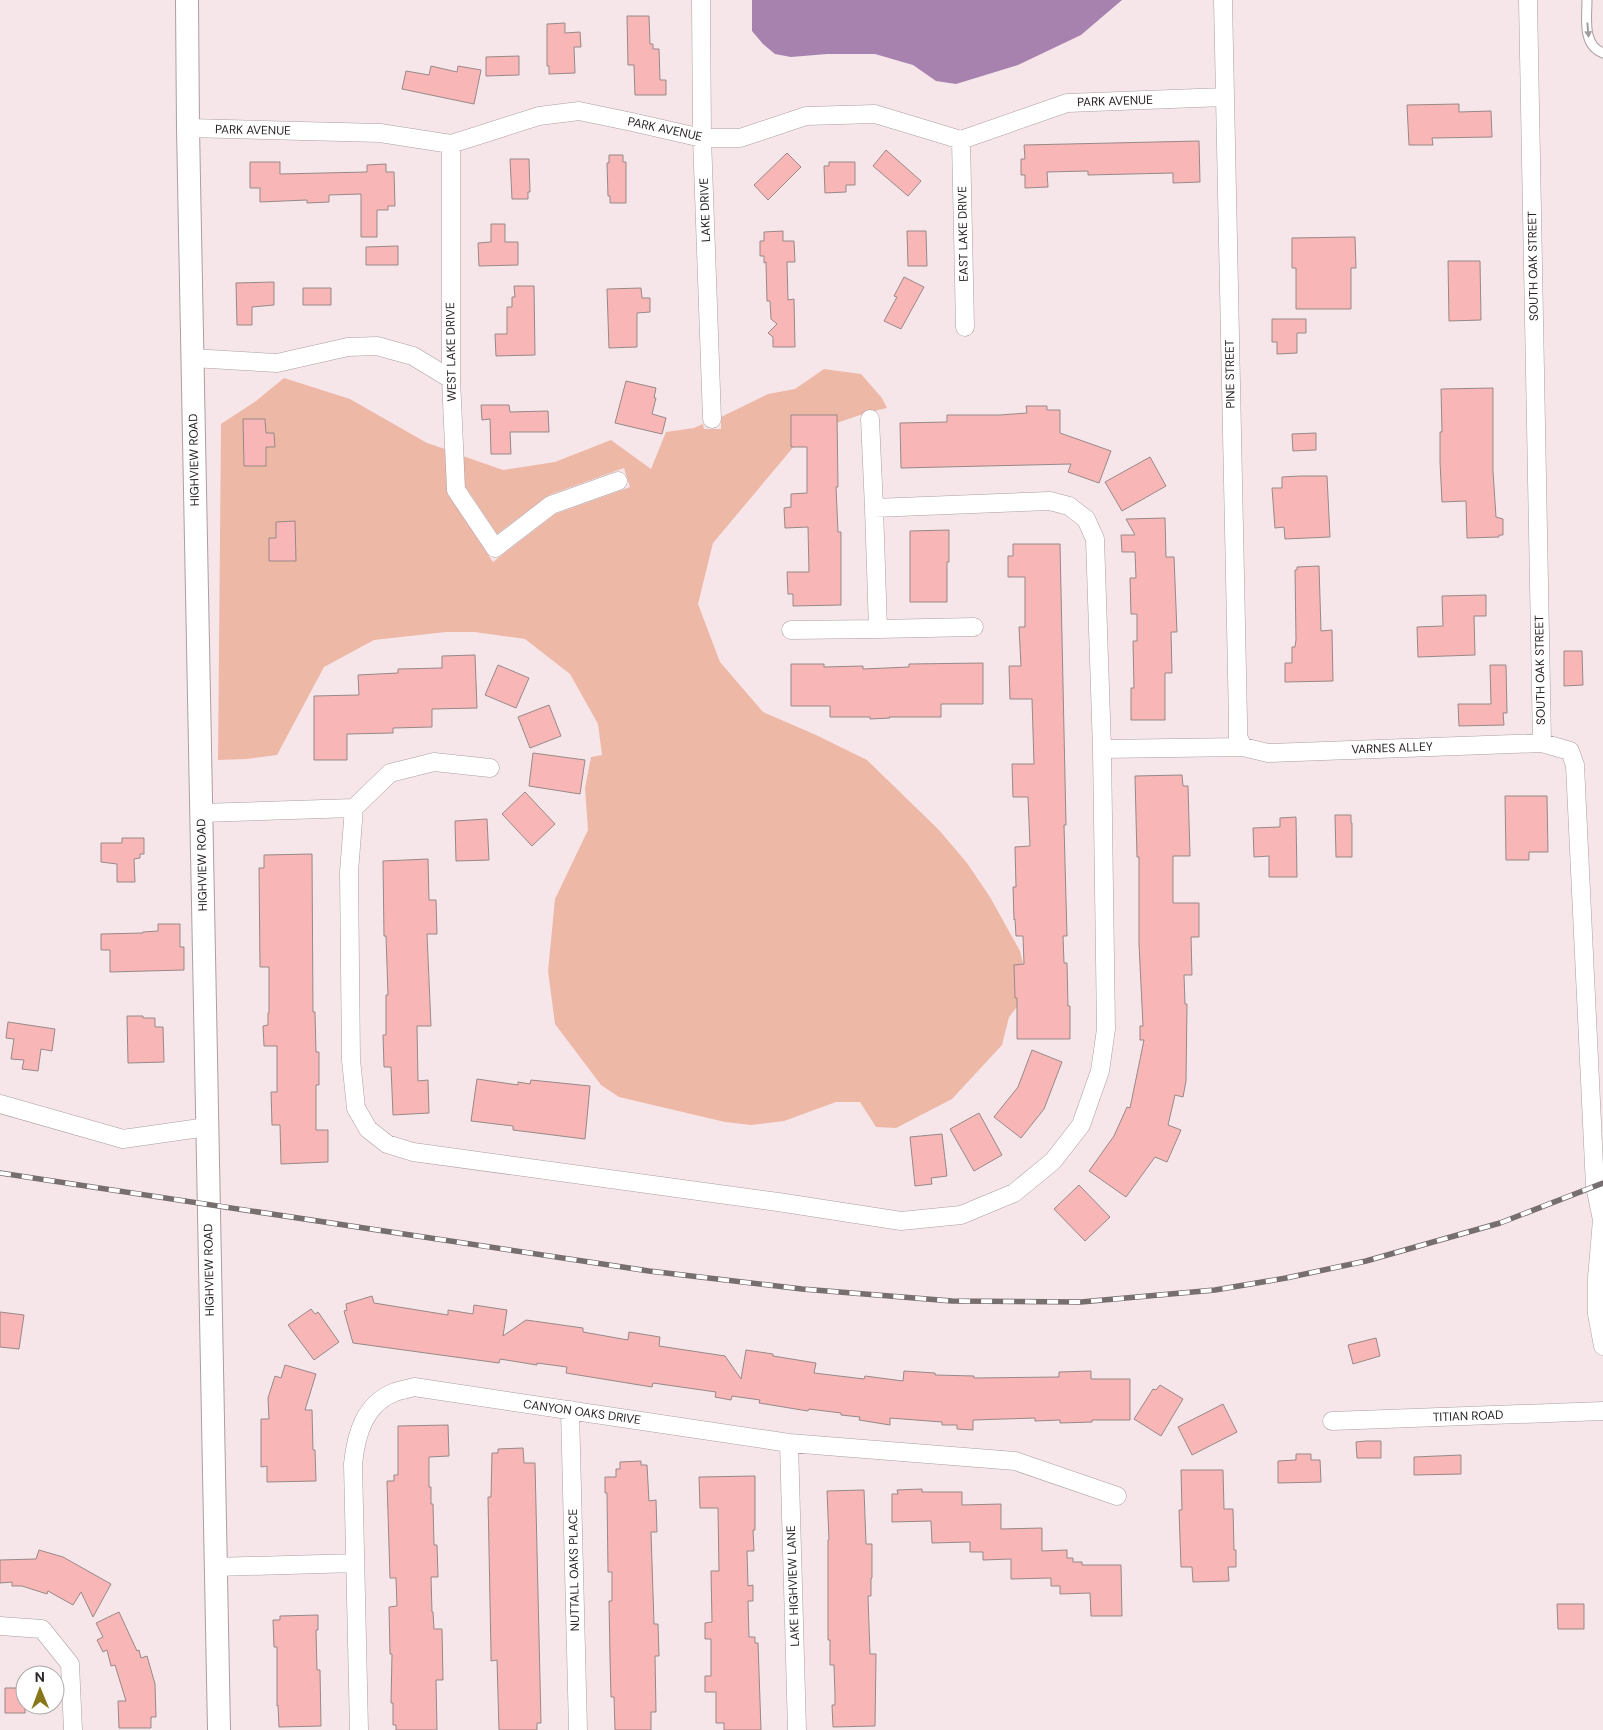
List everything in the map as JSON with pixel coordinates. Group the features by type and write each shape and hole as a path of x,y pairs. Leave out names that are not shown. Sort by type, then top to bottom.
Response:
{"street":[{"name":"HIGHVIEW ROAD","path":"187,0 192,358 219,1730"},
{"name":"LAKE DRIVE","path":"701,0 702,138 712,419"},
{"name":"PINE STREET","path":"1223,0 1238,738 1243,747"},
{"name":"SOUTH OAK STREET","path":"1528,0 1542,743 1570,750 1575,765 1595,1186 1602,1220 1597,1278 1598,1314 1603,1346"},
{"name":"PARK AVENUE","path":"188,128 380,133 451,144 539,116 579,111 702,138 740,138 806,116 875,114 961,140 1067,103 1224,97"},
{"name":"EAST LAKE DRIVE","path":"961,140 965,327"},
{"name":"WEST LAKE DRIVE","path":"451,144 451,379 456,490 495,548 551,505 618,481"},
{"path":"192,358 277,363 348,347 377,346 413,356 451,379"},
{"path":"870,419 878,628"},
{"path":"490,768 434,762 390,773 354,808 349,872 351,1060 356,1108 368,1130 387,1144 412,1152 901,1221 961,1215 1014,1192 1053,1161 1081,1125 1100,1071 1106,1029 1102,749 1095,539 1086,519 1069,506 1050,501 874,508"},
{"path":"791,630 974,627"},
{"name":"VARNES ALLEY","path":"1102,749 1243,747 1268,753 1542,743"},
{"path":"201,813 354,808"},
{"path":"0,1104 123,1140 207,1127"},
{"name":"CANYON OAKS DRIVE","path":"359,1730 353,1464 355,1441 369,1410 381,1399 395,1392 414,1387 790,1443 1016,1461 1117,1496"},
{"name":"NUTTALL OAKS PLACE","path":"570,1410 578,1730"},
{"name":"TITIAN ROAD","path":"1332,1421 1603,1410"},
{"name":"LAKE HIGHVIEW LANE","path":"790,1443 797,1730"},
{"path":"215,1567 355,1564"},
{"path":"0,1626 42,1629 70,1664 73,1730"}],"lane":[{"path":"1587,0 1587,35 1592,45 1603,53"}],"shaded area":[{"path":"752,0 1122,0 1081,35 1018,65 956,84 936,81 913,65 875,54 827,54 791,57 775,54 752,31"},
{"path":"824,369 861,374 882,398 887,408 822,428 796,444 713,543 698,604 720,662 763,712 867,760 939,830 967,863 990,897 1020,951 1028,985 1020,1003 1009,1017 1002,1045 952,1099 896,1128 876,1127 860,1102 836,1102 784,1121 751,1125 725,1122 619,1097 601,1085 555,1024 548,971 555,899 588,830 585,788 591,757 602,755 598,724 570,674 525,639 475,632 446,632 374,640 324,667 277,755 218,760 221,424 256,401 284,378 350,399 427,443 445,449 449,496 493,562 555,514 630,487 624,468 549,495 497,534 465,486 463,456 503,470 555,462 611,440 651,469 666,432 694,428 703,424 704,429 721,429 721,417 768,394 795,389"}],"building":[{"path":"627,16 649,16 650,44 653,44 653,49 659,49 660,80 666,80 666,95 635,95 634,65 628,65"},
{"path":"565,23 565,33 580,32 581,47 574,47 575,73 549,74 549,66 547,66 547,24"},
{"path":"519,56 519,75 486,76 486,57"},
{"path":"431,66 457,72 458,66 481,70 474,104 402,89 406,71 429,75"},
{"path":"1459,104 1459,112 1491,111 1492,137 1432,138 1433,145 1409,145 1407,105"},
{"path":"1199,141 1200,182 1173,183 1173,173 1088,175 1088,171 1047,172 1048,187 1025,188 1025,175 1021,175 1021,159 1025,159 1024,145"},
{"path":"886,150 921,181 908,196 873,166"},
{"path":"787,153 801,167 768,200 754,185"},
{"path":"609,155 623,155 623,162 626,162 626,203 610,203 607,163 609,163"},
{"path":"510,159 529,159 530,192 528,192 528,199 512,199"},
{"path":"250,162 280,162 280,174 367,172 367,165 386,164 386,172 394,172 395,206 388,206 388,210 377,210 377,237 361,237 361,194 329,195 329,202 307,203 307,200 260,202 260,188 250,188"},
{"path":"829,162 855,162 855,185 846,185 846,192 825,193 824,166 829,166"},
{"path":"491,224 505,224 505,242 518,242 518,265 479,266 478,243 491,242"},
{"path":"783,231 783,241 794,241 795,262 787,262 788,300 794,299 795,347 773,347 773,337 768,333 777,324 771,319 770,301 767,301 766,262 764,263 764,256 760,256 760,241 764,241 764,232"},
{"path":"907,231 926,231 927,266 908,266"},
{"path":"1355,237 1356,268 1351,268 1351,309 1296,309 1296,268 1292,268 1292,238"},
{"path":"398,246 398,265 366,265 366,247"},
{"path":"1448,261 1480,261 1481,320 1449,321"},
{"path":"904,277 924,287 901,329 884,321 897,297 894,296"},
{"path":"274,282 274,305 252,307 252,325 237,325 236,283"},
{"path":"514,286 534,286 535,355 496,356 495,334 507,334 507,307 512,307 512,297 515,297"},
{"path":"303,288 331,288 331,305 303,305"},
{"path":"641,288 642,298 650,298 650,312 637,313 637,347 609,348 607,289"},
{"path":"1272,319 1306,319 1306,333 1297,333 1297,353 1277,354 1277,342 1272,342"},
{"path":"626,381 656,388 654,398 656,398 652,414 666,418 662,434 615,423"},
{"path":"1493,388 1493,471 1496,517 1503,519 1503,535 1499,535 1499,537 1467,538 1466,501 1442,502 1440,462 1440,432 1442,432 1441,389"},
{"path":"481,405 509,405 510,412 548,411 549,432 510,432 511,454 491,454 490,419 482,420"},
{"path":"1026,406 1047,406 1047,410 1060,410 1060,433 1111,451 1099,483 1068,472 1071,464 901,468 900,423 947,422 947,415 1027,413"},
{"path":"791,415 837,415 838,487 836,487 838,532 841,532 841,605 793,606 793,594 788,594 787,572 809,572 808,527 785,528 784,508 791,507 791,494 807,493 807,447 791,447"},
{"path":"243,419 265,419 266,433 274,433 275,447 266,447 266,466 244,466"},
{"path":"1316,433 1316,450 1293,451 1292,434"},
{"path":"1150,457 1166,486 1122,511 1105,482"},
{"path":"1327,476 1330,537 1285,539 1284,527 1275,528 1272,488 1282,488 1282,477"},
{"path":"1165,518 1166,557 1174,557 1177,632 1171,632 1172,673 1165,673 1165,720 1131,720 1131,688 1134,688 1133,641 1137,641 1137,614 1131,614 1130,578 1136,578 1135,552 1122,552 1121,535 1135,535 1126,519"},
{"path":"295,521 296,561 269,561 269,538 276,538 276,522"},
{"path":"949,530 947,602 910,602 910,531"},
{"path":"1013,544 1060,544 1067,936 1063,936 1064,963 1067,963 1068,1006 1070,1006 1070,1039 1017,1039 1017,998 1015,998 1014,965 1024,964 1023,936 1016,936 1014,920 1013,887 1016,887 1015,847 1030,846 1028,797 1013,797 1012,764 1034,764 1032,699 1010,699 1009,666 1021,666 1019,627 1025,627 1025,577 1008,577 1008,556 1013,556"},
{"path":"1319,566 1321,631 1332,630 1333,681 1285,682 1285,663 1292,663 1292,647 1295,647 1296,640 1295,570 1297,570 1297,567"},
{"path":"1486,595 1486,616 1474,616 1475,655 1418,657 1417,627 1443,626 1442,596"},
{"path":"1564,651 1582,651 1583,685 1564,686"},
{"path":"475,655 477,708 432,709 432,727 393,728 393,733 347,734 347,760 314,760 314,696 359,695 358,675 398,673 398,669 442,668 442,656"},
{"path":"983,663 983,704 941,704 941,717 870,719 870,717 830,717 830,706 791,706 791,664 824,664 824,667 863,666 863,669 909,667 909,664"},
{"path":"498,665 529,678 516,708 485,695"},
{"path":"1490,665 1506,665 1507,713 1503,713 1504,725 1459,726 1458,704 1491,704"},
{"path":"549,705 561,736 530,748 518,717"},
{"path":"533,753 585,760 580,794 529,786"},
{"path":"1182,775 1183,786 1188,786 1190,856 1173,856 1173,903 1199,903 1199,937 1191,937 1192,975 1184,975 1185,1004 1187,1004 1186,1081 1183,1097 1175,1095 1168,1125 1181,1130 1167,1162 1155,1157 1126,1197 1089,1171 1114,1136 1127,1107 1130,1108 1144,1040 1140,1040 1140,1026 1143,1026 1135,776"},
{"path":"525,792 555,824 532,846 502,814"},
{"path":"1505,796 1547,796 1548,852 1529,852 1529,860 1506,860"},
{"path":"1335,815 1351,815 1352,857 1336,857"},
{"path":"1296,817 1297,877 1269,877 1269,856 1254,857 1253,828 1280,827 1280,818"},
{"path":"487,819 489,860 456,861 455,821"},
{"path":"122,838 144,838 144,854 140,854 140,858 134,859 135,882 117,882 117,864 101,862 101,843 122,843"},
{"path":"312,854 313,1012 315,1012 316,1052 319,1052 319,1085 316,1085 316,1130 328,1130 328,1162 281,1164 280,1125 272,1125 271,1092 277,1092 277,1046 264,1046 263,1026 268,1025 269,1013 269,967 260,967 259,868 264,868 264,855"},
{"path":"428,859 429,900 436,900 437,934 427,934 431,1026 417,1026 418,1081 428,1080 429,1113 393,1115 391,1067 384,1067 383,1035 386,1035 386,995 388,995 386,936 384,936 383,861"},
{"path":"158,924 180,924 180,947 184,947 184,970 110,972 110,950 101,950 101,934 158,931"},
{"path":"127,1016 155,1018 155,1027 163,1027 164,1062 128,1063"},
{"path":"8,1022 55,1029 52,1051 41,1049 38,1071 22,1069 24,1060 11,1059 14,1039 6,1038"},
{"path":"1032,1050 1062,1062 1044,1109 1021,1138 994,1117 1018,1087"},
{"path":"477,1079 518,1085 518,1082 530,1084 531,1080 590,1086 585,1139 513,1130 513,1126 471,1121"},
{"path":"979,1113 1002,1155 974,1171 950,1129"},
{"path":"942,1134 947,1176 931,1178 932,1184 915,1186 910,1137"},
{"path":"1079,1185 1110,1217 1085,1241 1054,1209"},
{"path":"372,1296 374,1303 448,1315 448,1310 473,1314 474,1305 507,1310 503,1336 526,1320 583,1328 583,1332 628,1340 629,1332 660,1337 659,1346 725,1356 741,1379 746,1350 816,1363 814,1373 864,1379 865,1376 903,1381 904,1371 935,1373 935,1375 974,1376 974,1378 1059,1377 1059,1372 1091,1371 1091,1379 1130,1379 1130,1420 1092,1420 1092,1422 1060,1423 1060,1420 1035,1421 1035,1418 973,1420 973,1430 957,1429 957,1425 942,1425 942,1422 890,1418 890,1425 859,1420 860,1417 841,1415 841,1413 809,1409 808,1411 759,1403 760,1400 732,1396 731,1400 715,1397 716,1392 653,1383 652,1387 566,1373 567,1367 537,1363 537,1365 500,1359 499,1363 353,1343 344,1311 347,1310 346,1304"},
{"path":"311,1309 315,1314 318,1312 339,1342 314,1360 288,1325"},
{"path":"0,1312 24,1315 19,1349 0,1347"},
{"path":"1376,1338 1380,1356 1353,1364 1348,1345"},
{"path":"285,1365 316,1374 305,1410 312,1410 316,1481 267,1482 267,1466 261,1467 261,1419 269,1419 268,1398 275,1376 281,1378"},
{"path":"1160,1385 1183,1399 1161,1436 1134,1419 1153,1389 1156,1390"},
{"path":"1223,1404 1237,1432 1192,1455 1178,1427"},
{"path":"448,1425 449,1456 429,1457 429,1487 431,1487 431,1504 433,1504 434,1545 437,1545 438,1577 431,1577 432,1612 434,1629 442,1629 443,1680 436,1680 437,1730 396,1730 396,1725 393,1725 393,1703 391,1703 392,1654 390,1654 389,1607 397,1606 396,1578 390,1578 387,1481 394,1481 394,1475 398,1475 398,1426"},
{"path":"1381,1441 1381,1458 1357,1458 1356,1442"},
{"path":"523,1448 524,1463 535,1463 541,1723 537,1723 537,1730 499,1730 497,1660 491,1661 488,1497 491,1497 492,1453 498,1453 498,1449"},
{"path":"1296,1454 1311,1454 1311,1460 1320,1460 1321,1482 1278,1483 1278,1461 1296,1460"},
{"path":"1461,1455 1461,1474 1414,1475 1414,1457"},
{"path":"641,1461 641,1465 647,1465 649,1501 656,1500 657,1532 651,1532 654,1624 658,1624 659,1656 655,1656 656,1712 651,1712 651,1730 615,1730 614,1697 611,1697 610,1657 609,1601 612,1601 612,1572 608,1572 605,1477 616,1477 616,1469 620,1469 620,1462"},
{"path":"1181,1470 1223,1470 1224,1509 1233,1509 1234,1550 1236,1550 1236,1567 1228,1567 1229,1581 1193,1582 1192,1567 1181,1567 1179,1510 1182,1510"},
{"path":"755,1476 754,1551 747,1551 748,1586 753,1585 753,1601 748,1601 749,1637 755,1637 755,1643 758,1643 761,1730 724,1730 724,1723 716,1723 716,1692 705,1692 705,1676 711,1676 711,1639 705,1639 705,1623 712,1622 711,1571 719,1571 718,1508 700,1508 699,1477"},
{"path":"922,1489 922,1492 962,1492 962,1505 1001,1504 1001,1529 1042,1528 1042,1551 1067,1550 1067,1558 1073,1558 1073,1562 1082,1562 1082,1565 1121,1565 1122,1616 1091,1616 1090,1593 1060,1594 1060,1586 1051,1586 1051,1578 1011,1579 1011,1559 983,1560 983,1552 970,1552 970,1542 932,1543 931,1521 892,1522 892,1494 898,1494 897,1490"},
{"path":"864,1490 866,1544 872,1544 871,1596 868,1596 870,1654 876,1654 875,1726 833,1727 832,1705 835,1705 835,1695 834,1665 830,1665 830,1640 828,1640 829,1540 827,1491"},
{"path":"39,1550 63,1557 111,1584 93,1617 81,1592 73,1605 48,1591 47,1594 22,1586 12,1586 12,1582 0,1583 0,1560 36,1559"},
{"path":"1557,1604 1584,1604 1584,1629 1558,1629"},
{"path":"119,1612 137,1651 139,1650 141,1658 147,1656 155,1684 156,1717 151,1717 151,1728 119,1728 118,1701 126,1701 115,1665 111,1666 107,1650 103,1652 97,1640 103,1637 96,1623"},
{"path":"318,1615 318,1630 316,1630 317,1670 320,1670 321,1726 279,1727 277,1647 274,1647 273,1620 280,1620 280,1616"},
{"path":"5,1688 15,1688 15,1713 5,1713"}],"railway":[{"path":"0,1173 649,1271 802,1289 952,1301 1081,1302 1215,1290 1286,1278 1366,1261 1500,1223 1603,1183"}]}
